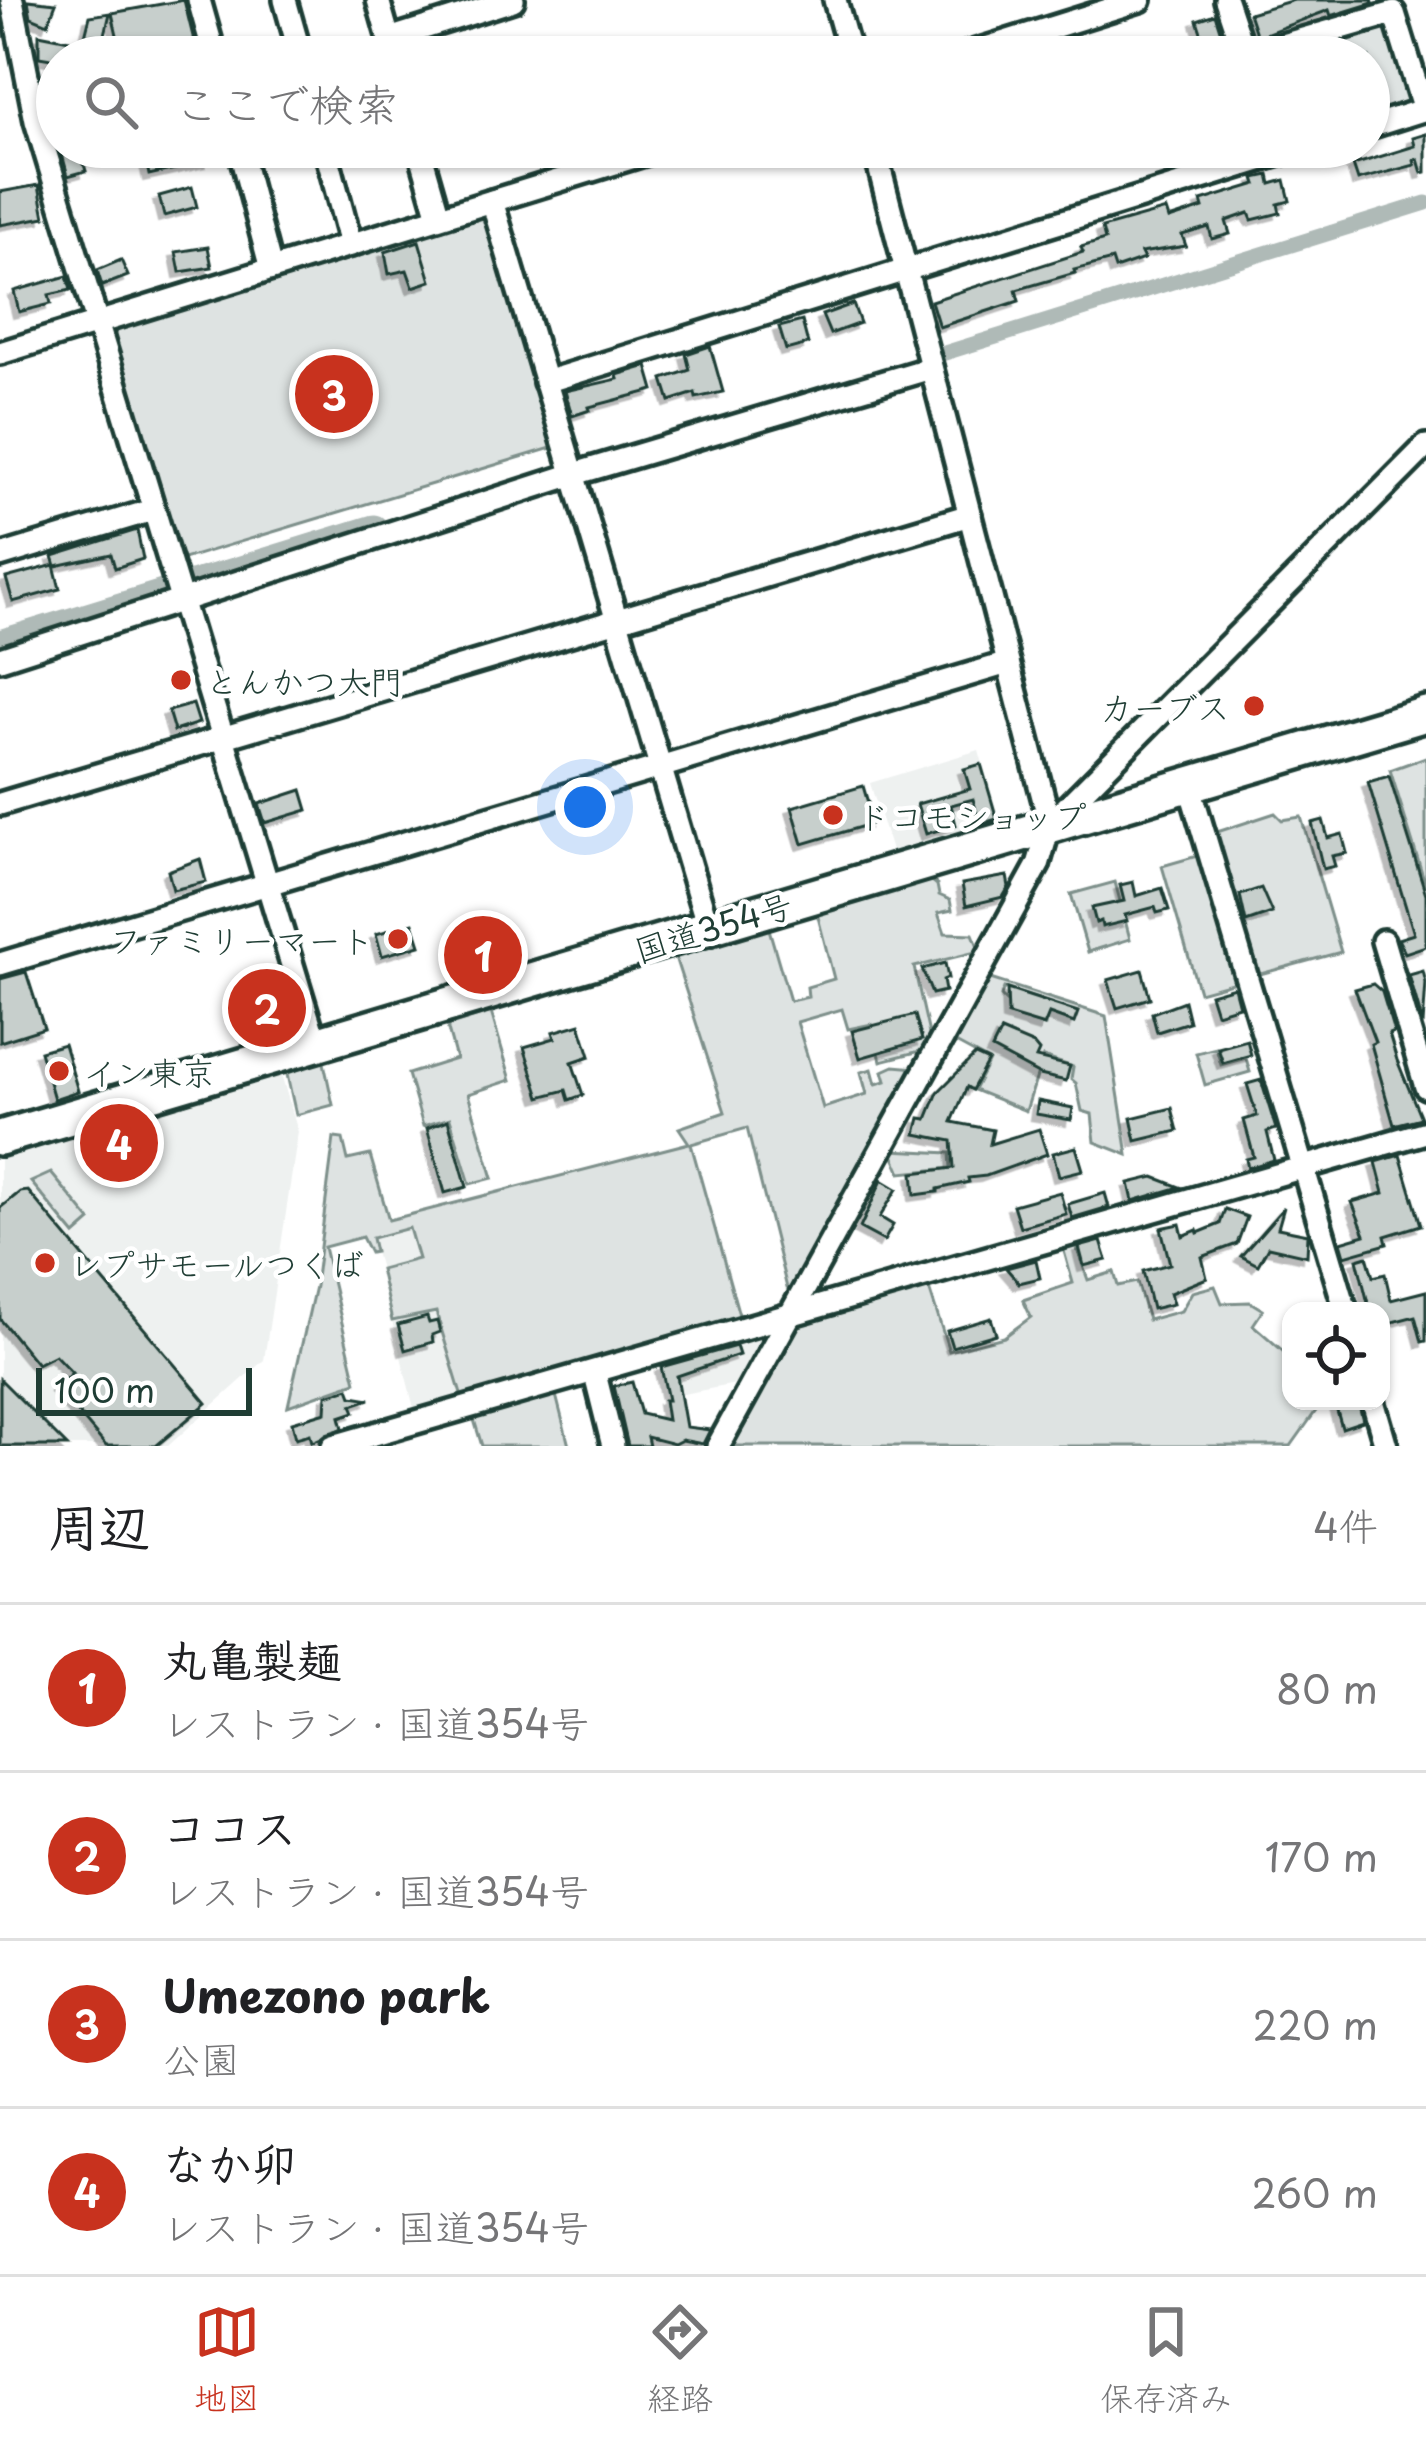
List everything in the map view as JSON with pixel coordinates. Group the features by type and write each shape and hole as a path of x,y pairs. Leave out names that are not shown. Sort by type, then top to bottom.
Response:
{"highway":[{"name":"国道354号","path":"0,1138 1426,714"}],"street":[{"path":"12,0 36,121"},
{"path":"200,0 209,36"},
{"path":"286,0 295,36"},
{"path":"378,0 388,36"},
{"path":"422,36 513,0"},
{"path":"835,0 844,36"},
{"path":"1025,36 1141,0"},
{"path":"1226,0 1238,36"},
{"path":"1314,36 1394,13 1425,110 1390,121"},
{"path":"50,168 316,1044"},
{"path":"244,168 271,269"},
{"path":"331,168 352,244"},
{"path":"425,168 440,218"},
{"path":"0,353 599,168"},
{"path":"879,168 1050,824"},
{"path":"544,382 1221,168"},
{"path":"491,201 708,927"},
{"path":"0,659 569,467 930,361"},
{"path":"718,1446 1038,865 1050,824 1426,446"},
{"path":"0,556 153,509"},
{"path":"0,804 970,515"},
{"path":"0,964 1008,663"},
{"path":"1189,784 1343,1302"},
{"path":"1383,941 1426,1087"},
{"path":"333,1446 1426,1132"},
{"path":"595,1374 613,1446"},
{"path":"1376,1410 1386,1446"}],"shaded area":[{"path":"1389,14 1416,98 1390,107 1390,36 1320,36"},
{"path":"487,215 558,446 177,561 110,342 121,324"},
{"path":"979,750 999,819 891,851 870,783"},
{"path":"1426,757 1426,886 1390,770"},
{"path":"1275,813 1282,820 1301,817 1341,952 1253,976 1211,834"},
{"path":"1204,854 1243,980 1199,992 1162,866"},
{"path":"931,880 939,895 950,900 952,910 938,913 945,933 973,934 980,951 914,967 931,1043 920,1051 881,1061 872,1024 848,1029 842,1009 797,1022 823,1108 867,1094 861,1072 872,1069 876,1084 886,1081 883,1071 894,1066 917,1068 798,1292 787,1288 747,1128 691,1144 741,1322 463,1401 436,1312 392,1321 380,1269 418,1259 409,1228 372,1238 375,1252 370,1253 362,1237 324,1247 356,1382 288,1406 315,1286 334,1138 343,1139 348,1160 370,1155 389,1220 689,1143 679,1128 725,1112 675,957 769,929 790,1001 808,997 807,987 834,979 817,913"},
{"path":"1115,882 1130,939 1088,952 1071,894"},
{"path":"984,977 1106,1016 1128,1155 1095,1142 1092,1114 1082,1111 1071,1079 1073,1067 1043,1057 1026,1111 974,1090 989,1061 950,1040","holes":["1004,988 1050,1003 1045,1026 1009,1015 1011,1006 1001,996"]},
{"path":"491,1012 511,1080 468,1094 493,1178 470,1184 450,1118 423,1126 408,1074 456,1059 447,1026"},
{"path":"1216,1048 1221,1065 1246,1058 1250,1072 1205,1085 1196,1053"},
{"path":"323,1058 333,1105 296,1115 286,1070"},
{"path":"281,1074 298,1132 264,1360 168,1446 0,1446 0,1157"},
{"path":"891,1150 950,1153 951,1168 901,1173"},
{"path":"51,1173 91,1221 75,1235 31,1182"},
{"path":"410,1228 418,1259 380,1269 371,1238"},
{"path":"1074,1241 1088,1280 1114,1272 1118,1286 1137,1282 1148,1320 1181,1311 1192,1292 1215,1286 1222,1303 1250,1302 1263,1310 1253,1325 1282,1350 1282,1410 1317,1410 1291,1446 726,1446 796,1318 926,1279 949,1351 1004,1337 1031,1317 1023,1300 1073,1283 1062,1244"},
{"path":"436,1312 463,1401 416,1416 392,1321"},
{"path":"751,1331 767,1346 746,1382 667,1397 658,1361"},
{"path":"555,1391 569,1446 482,1446 472,1413"}],"building":[{"path":"28,0 56,3 48,24 31,17"},
{"path":"184,0 193,36 117,36 112,13"},
{"path":"1294,0 1373,3 1331,16 1329,10 1260,36 1249,13"},
{"path":"110,13 105,36 85,36 90,16"},
{"path":"1215,14 1222,36 1202,36 1197,20"},
{"path":"1426,134 1426,172 1422,173 1418,159 1415,165 1358,180 1354,168 1390,168 1390,154 1415,146 1413,138"},
{"path":"66,168 85,168 86,171 68,176"},
{"path":"148,168 180,168 149,175"},
{"path":"1269,175 1271,184 1285,180 1290,201 1278,204 1280,213 1252,220 1249,213 1226,221 1230,234 1212,239 1209,227 1182,235 1186,246 1141,253 1144,259 1115,269 1112,260 1074,270 1016,290 1019,301 939,327 931,301 1083,252 1081,247 1105,240 1102,228 1166,210 1169,219 1203,208 1201,201 1257,184 1255,178"},
{"path":"39,185 45,217 0,225 0,192"},
{"path":"192,187 197,207 164,216 159,196"},
{"path":"419,241 431,281 413,287 407,270 389,274 385,252"},
{"path":"208,247 212,267 180,272 176,252"},
{"path":"121,260 128,276 102,286 97,270"},
{"path":"67,276 71,290 49,295 51,304 19,312 14,291"},
{"path":"853,304 860,323 830,334 822,315"},
{"path":"802,321 808,344 786,350 779,327"},
{"path":"710,346 723,392 696,398 695,393 670,401 663,379 690,370 686,354"},
{"path":"647,366 654,390 572,416 565,391 618,379 617,375"},
{"path":"137,530 143,559 115,568 111,554 56,566 53,556"},
{"path":"54,565 60,589 13,602 6,578"},
{"path":"193,704 199,723 174,731 168,711"},
{"path":"981,764 997,819 980,824 973,799 951,805 956,825 926,834 917,804 970,789 964,769"},
{"path":"1389,776 1426,894 1426,946 1405,953 1398,939 1414,934 1368,782"},
{"name":"ドコモショップ","path":"863,786 874,823 803,844 792,807"},
{"path":"302,790 308,810 265,823 259,804"},
{"path":"1323,820 1328,838 1342,834 1347,853 1332,856 1335,866 1323,869 1312,823"},
{"path":"200,859 206,882 173,890 168,871"},
{"path":"1007,876 1009,887 1003,897 966,906 962,884"},
{"path":"1133,882 1136,896 1162,888 1169,910 1157,913 1155,907 1125,915 1127,921 1102,927 1101,921 1096,923 1092,908 1124,901 1120,885"},
{"path":"1261,888 1272,913 1246,922 1240,895"},
{"name":"ファミリーマート","path":"413,923 420,945 382,956 376,934"},
{"path":"488,927 499,963 475,974 467,934"},
{"path":"945,963 945,991 932,994 922,969"},
{"path":"1142,970 1150,998 1117,1008 1108,980"},
{"path":"1423,971 1426,983 1423,1025 1409,975"},
{"path":"26,972 44,1028 0,1042 0,979"},
{"path":"1373,984 1382,992 1397,1060 1421,1118 1394,1125 1371,1044 1375,1042 1355,989"},
{"path":"278,986 288,1021 257,1031 247,995"},
{"path":"1234,987 1239,1006 1216,1013 1210,994"},
{"path":"1007,989 1078,1012 1074,1023 1049,1014 1044,1026 1008,1015"},
{"path":"1184,1001 1189,1022 1157,1032 1152,1013"},
{"path":"915,1015 922,1040 860,1058 852,1031"},
{"path":"580,1024 590,1056 572,1062 583,1095 569,1100 566,1090 540,1097 524,1047"},
{"path":"1001,1031 1034,1045 1039,1051 1036,1058 1070,1066 1066,1081 1040,1075 992,1049"},
{"path":"1247,1040 1251,1055 1223,1063 1218,1048"},
{"name":"イン東京","path":"64,1044 78,1091 54,1099 40,1051"},
{"path":"975,1055 988,1061 972,1090 967,1087 952,1122 993,1130 990,1144 1039,1129 1047,1154 938,1192 915,1195 913,1173 954,1168 952,1141 916,1134 920,1118 927,1119 938,1092"},
{"path":"1261,1080 1276,1129 1267,1132 1274,1160 1248,1168 1246,1159 1254,1157 1244,1120 1257,1116 1247,1084"},
{"path":"1038,1101 1073,1108 1071,1120 1036,1114"},
{"path":"1172,1108 1178,1131 1136,1141 1131,1118"},
{"path":"448,1120 467,1187 445,1193 427,1128"},
{"path":"150,1121 156,1140 130,1148 132,1157 115,1162 106,1133"},
{"path":"1076,1147 1083,1170 1059,1176 1053,1153"},
{"path":"1400,1155 1421,1225 1385,1236 1387,1244 1345,1256 1341,1242 1365,1235 1352,1202 1384,1193 1376,1162"},
{"path":"1154,1177 1180,1187 1133,1201 1129,1183"},
{"path":"882,1180 897,1189 880,1217 893,1225 884,1241 860,1228"},
{"name":"レプサモールつくば","path":"28,1191 207,1403 156,1446 106,1446 56,1387 72,1373 55,1355 37,1364 0,1319 0,1208"},
{"path":"1060,1192 1066,1214 1020,1227 1013,1205"},
{"path":"1105,1193 1109,1207 1072,1218 1068,1204"},
{"path":"1284,1207 1278,1228 1308,1234 1307,1256 1268,1247 1258,1265 1241,1256"},
{"path":"1225,1209 1247,1217 1237,1244 1202,1257 1207,1278 1170,1293 1173,1304 1152,1309 1143,1271 1170,1264 1161,1228 1180,1224 1183,1236 1198,1233 1220,1224"},
{"path":"1101,1241 1107,1260 1084,1266 1079,1247"},
{"path":"1367,1256 1373,1277 1385,1274 1391,1300 1426,1291 1426,1341 1422,1342 1415,1316 1390,1323 1390,1302 1368,1302 1357,1259"},
{"path":"1036,1260 1040,1278 1019,1283 1006,1268"},
{"path":"427,1317 429,1323 437,1321 440,1332 432,1335 433,1342 405,1350 398,1325"},
{"path":"991,1318 996,1334 952,1347 947,1331"},
{"path":"736,1346 739,1355 677,1376 686,1427 710,1430 703,1444 647,1437 649,1446 628,1446 614,1386 632,1382 641,1414 667,1420 661,1367"},
{"path":"0,1379 67,1446 0,1446"},
{"path":"349,1388 352,1396 370,1399 352,1405 355,1412 340,1417 343,1428 312,1442 310,1434 296,1438 292,1422 326,1412 327,1395"},
{"path":"1337,1410 1360,1410 1363,1421 1342,1428"}],"waterway":[{"path":"919,361 1426,203"},
{"path":"0,643 374,528"}],"place":[{"name":"Umezono park","path":"334,394"},
{"name":"とんかつ大門","path":"181,680"},
{"name":"カーブス","path":"1254,706"},
{"name":"ドコモショップ","path":"833,815"},
{"name":"ファミリーマート","path":"398,939"},
{"name":"丸亀製麺","path":"483,955"},
{"name":"ココス","path":"267,1008"},
{"name":"イン東京","path":"59,1071"},
{"name":"なか卯","path":"119,1143"},
{"name":"レプサモールつくば","path":"45,1263"}]}
